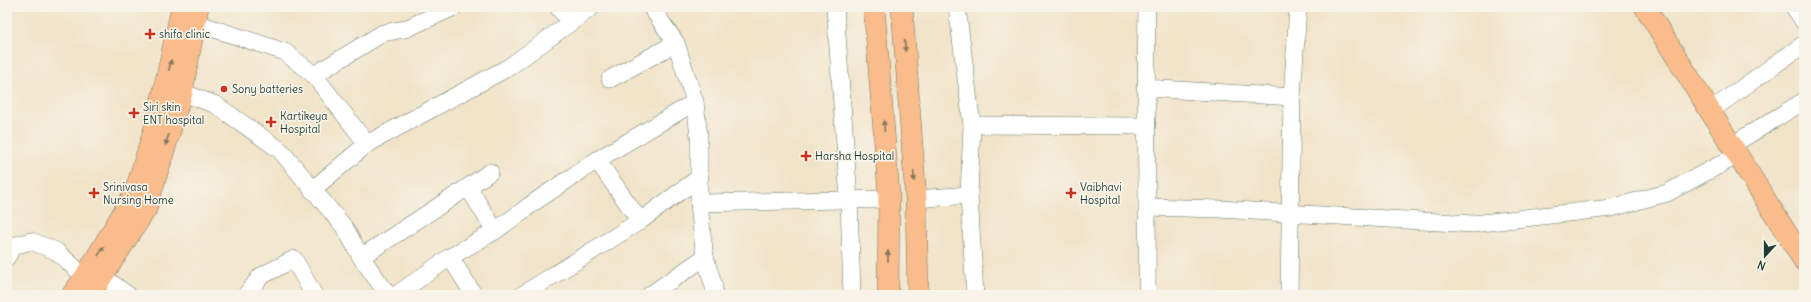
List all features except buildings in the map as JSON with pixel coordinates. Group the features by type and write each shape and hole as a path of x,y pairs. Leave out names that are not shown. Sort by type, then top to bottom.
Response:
{"main road":[{"path":"174,89 182,7"},
{"path":"874,7 889,199 888,295"},
{"path":"902,7 916,199 918,295"},
{"path":"1645,7 1804,261"},
{"path":"72,295 93,283 137,186 154,134 174,89 197,15"}],"street":[{"path":"314,75 383,33 405,29 454,7"},
{"path":"558,7 570,22"},
{"path":"312,190 367,144 509,67 592,7"},
{"path":"651,7 676,43 695,102 699,137 699,203 712,292"},
{"path":"835,7 849,200 852,295"},
{"path":"957,7 972,125 969,195 975,295"},
{"path":"1147,7 1145,88 1148,207 1147,295"},
{"path":"1289,295 1289,214 1292,97 1298,7"},
{"path":"1794,7 1804,22"},
{"path":"197,15 285,52 314,75 367,144"},
{"path":"610,79 676,43"},
{"path":"1710,111 1804,44"},
{"path":"1145,88 1292,97"},
{"path":"174,89 216,106 280,150 345,228 361,257 388,295"},
{"path":"1148,207 1219,209 1473,224 1611,208 1667,193 1735,150 1804,101"},
{"path":"396,295 450,257 495,231 597,160 695,102"},
{"path":"972,125 1147,126"},
{"path":"597,160 640,221"},
{"path":"361,257 468,188 490,172"},
{"path":"522,295 640,221 700,177"},
{"path":"468,188 495,231"},
{"path":"916,199 969,195"},
{"path":"699,203 889,199"},
{"path":"7,257 13,246 31,242 56,251 93,283 128,295"},
{"path":"450,257 474,295"},
{"path":"650,295 706,257"},
{"path":"246,295 261,276 294,259 314,295"}],"place":[{"name":"shifa clinic","path":"150,34"},
{"name":"Sony batteries","path":"224,89"},
{"name":"Siri skin ENT hospital","path":"134,113"},
{"name":"Kartikeya Hospital","path":"271,122"},
{"name":"Harsha Hospital","path":"806,156"},
{"name":"Srinivasa Nursing Home","path":"94,193"},
{"name":"Vaibhavi Hospital","path":"1071,193"}]}
